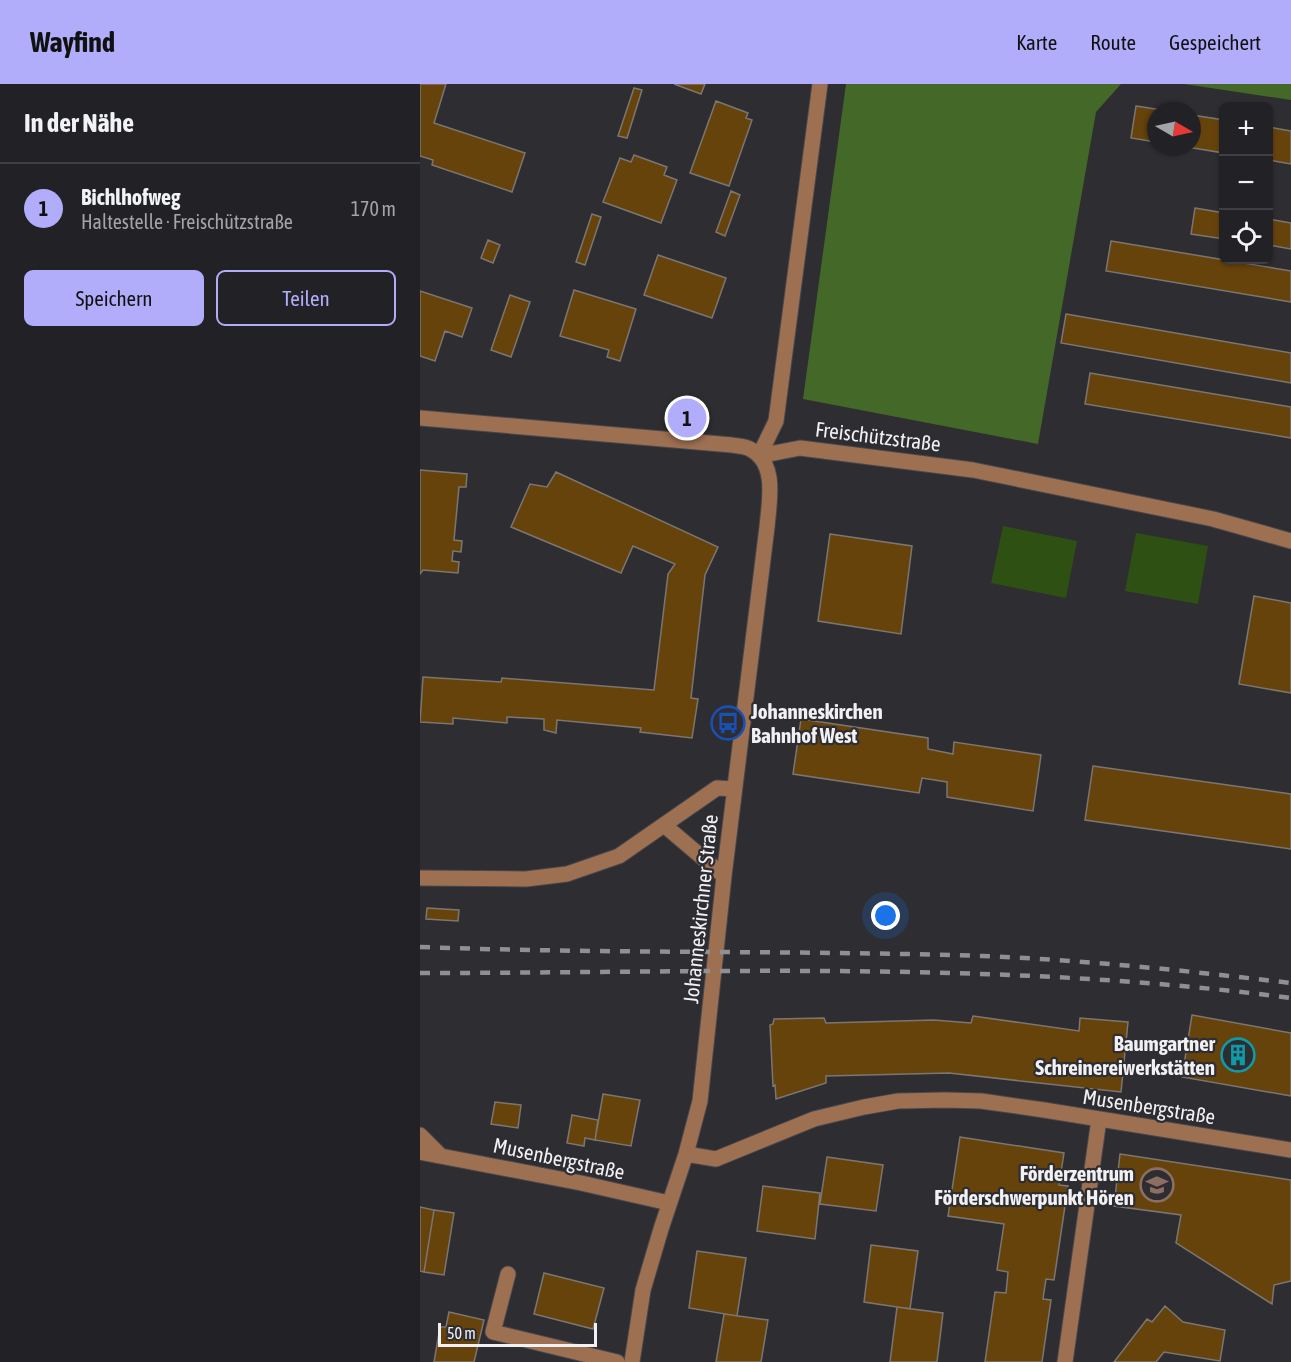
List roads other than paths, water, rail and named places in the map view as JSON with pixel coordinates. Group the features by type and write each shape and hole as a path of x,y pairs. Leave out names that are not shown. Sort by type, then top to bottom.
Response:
{"street":[{"path":"420,418 732,444 750,449 759,456 777,421 819,84"},
{"name":"Freischützstraße","path":"759,456 800,448 973,470 1213,519 1291,541"},
{"name":"Johanneskirchner Straße","path":"632,1362 643,1290 686,1154 700,1101 770,488 768,472 759,456"},
{"path":"420,878 526,879 567,874 619,856 717,788 735,789"},
{"path":"664,825 724,876"},
{"name":"Musenbergstraße","path":"686,1154 716,1159 814,1119 898,1101 981,1101 1291,1150"},
{"path":"1065,1362 1099,1119"},
{"path":"420,1135 439,1154"},
{"name":"Musenbergstraße","path":"420,1152 439,1154 669,1203"},
{"path":"508,1274 493,1332 617,1362"}],"railway":[{"path":"420,947 983,956 1137,966 1291,983"},
{"path":"420,973 747,971 965,973 1182,986 1291,998"}],"place":[{"name":"Bichlhofweg","path":"687,418"},
{"name":"Johanneskirchen Bahnhof West","path":"728,723"},
{"name":"Baumgartner Schreinereiwerkstätten","path":"1238,1055"},
{"name":"Förderzentrum Förderschwerpunkt Hören","path":"1157,1185"}]}
